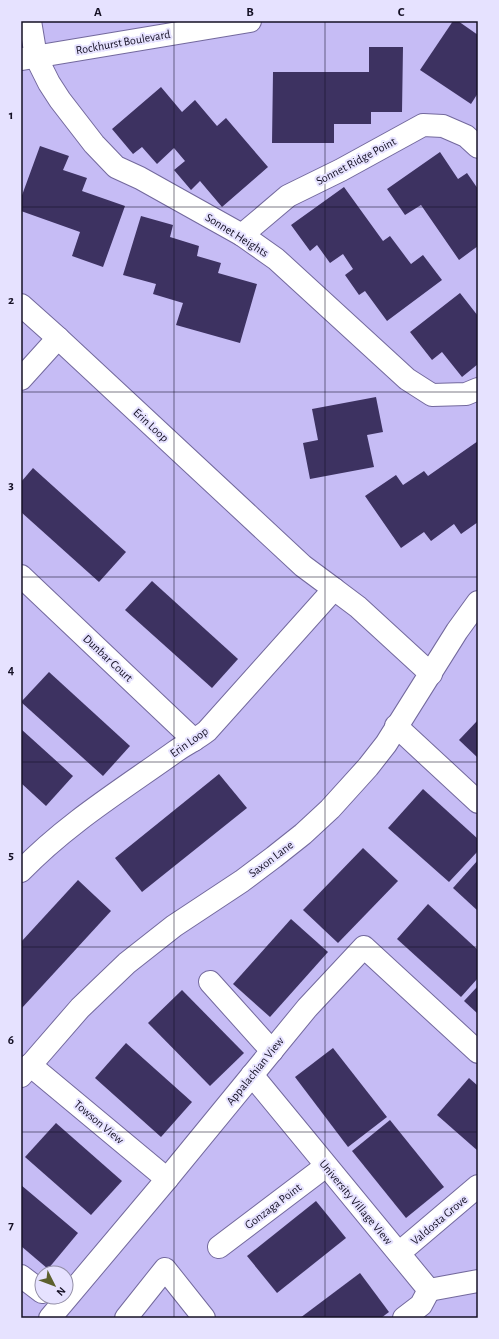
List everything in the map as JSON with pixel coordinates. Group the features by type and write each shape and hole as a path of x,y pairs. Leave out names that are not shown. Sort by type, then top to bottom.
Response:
{"street":[{"name":"Sonnet Heights","path":"30,21 29,58 94,144 116,167 140,178 242,235 276,259 407,379 432,395 466,394 478,389"},
{"name":"Rockhurst Boulevard","path":"29,58 250,21"},
{"name":"Sonnet Ridge Point","path":"242,235 288,196 341,170 423,125 443,126 466,136 478,147"},
{"name":"Erin Loop","path":"21,305 302,566 358,607 431,674"},
{"path":"21,379 58,338"},
{"name":"Dunbar Court","path":"21,576 194,740"},
{"name":"Erin Loop","path":"25,859 50,843 97,807 180,748 207,731 334,590"},
{"name":"Saxon Lane","path":"26,1071 80,1008 127,963 174,926 242,881 274,857 303,834 330,809 368,767 386,744 457,631 478,602"},
{"path":"396,726 478,802"},
{"name":"Appalachian View","path":"53,1307 167,1179 307,1008 364,947 478,1052"},
{"path":"210,982 272,1051"},
{"name":"Towson View","path":"26,1071 167,1179"},
{"name":"University Village View","path":"252,1075 429,1290"},
{"name":"Gonzaga Point","path":"219,1247 326,1166"},
{"name":"Valdosta Grove","path":"399,1253 478,1186"},
{"path":"126,1318 165,1269 204,1318"},
{"path":"21,1276 34,1286"},
{"path":"404,1318 421,1305 429,1290 478,1281"}],"building":[{"path":"453,21 458,21 478,35 478,93 471,104 420,70"},
{"path":"369,47 403,47 402,112 371,112 371,124 334,124 334,143 272,143 273,72 369,72"},
{"path":"161,87 182,112 195,100 217,126 226,118 268,167 222,207 200,181 191,190 174,170 185,161 174,148 157,164 142,147 133,154 112,129"},
{"path":"40,146 69,156 63,170 87,178 82,191 125,206 103,267 72,256 80,232 21,211 21,198"},
{"path":"440,152 458,179 467,173 478,189 478,246 459,260 421,205 405,215 387,189"},
{"path":"344,187 383,241 390,236 411,264 423,255 442,280 387,321 365,291 359,295 345,275 353,269 343,254 330,263 317,245 310,251 291,225"},
{"path":"141,216 173,225 170,237 199,246 197,256 221,263 218,273 257,284 240,343 176,325 183,303 153,294 156,284 123,275"},
{"path":"460,293 478,316 478,364 462,377 442,352 432,360 410,332"},
{"path":"376,397 383,432 367,435 374,467 310,479 303,443 318,440 312,409"},
{"path":"478,441 478,522 461,534 454,524 431,541 424,532 401,548 365,496 396,475 403,485 424,471 428,476"},
{"path":"33,468 126,552 99,582 21,512 21,482"},
{"path":"152,581 238,659 212,688 125,610"},
{"path":"49,672 130,746 103,776 21,702"},
{"path":"478,720 478,758 459,740"},
{"path":"21,729 73,776 46,806 21,783"},
{"path":"219,774 247,808 142,892 115,858"},
{"path":"423,789 478,839 478,851 449,882 388,828"},
{"path":"363,848 398,881 338,943 303,910"},
{"path":"478,860 478,911 453,888"},
{"path":"78,880 111,911 21,1009 21,942"},
{"path":"428,904 478,950 478,978 461,997 397,939"},
{"path":"291,919 328,952 270,1017 233,984"},
{"path":"478,986 478,1014 464,1001"},
{"path":"182,990 244,1053 210,1086 148,1023"},
{"path":"126,1043 192,1102 161,1137 95,1078"},
{"path":"333,1048 387,1117 348,1147 295,1077"},
{"path":"469,1078 478,1086 478,1151 437,1115"},
{"path":"390,1120 444,1187 406,1218 352,1151"},
{"path":"56,1123 122,1181 91,1215 25,1157"},
{"path":"21,1185 78,1233 51,1265 43,1265 21,1246"},
{"path":"316,1201 346,1238 277,1293 247,1256"},
{"path":"360,1273 389,1312 381,1318 300,1318"}]}
